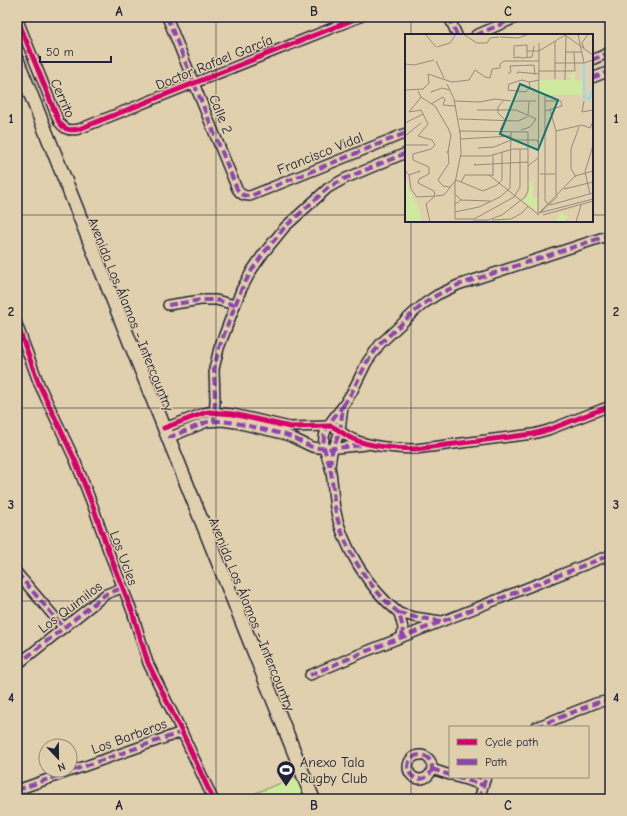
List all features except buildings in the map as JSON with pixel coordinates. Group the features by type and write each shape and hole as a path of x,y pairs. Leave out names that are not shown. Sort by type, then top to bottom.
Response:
{"main road":[{"name":"Avenida Los Álamos - Intercountry","path":"17,60 313,799"}],"street":[{"name":"Calle 2","path":"168,17 237,189 245,196"},
{"name":"Doctor Rafael García","path":"78,130 360,17"},
{"path":"449,17 457,34"},
{"path":"478,34 518,17"},
{"name":"Cerrito","path":"17,18 59,122 63,128 68,130 78,130"},
{"path":"593,60 610,52"},
{"path":"593,78 610,70"},
{"name":"Francisco Vidal","path":"245,196 250,196 405,133"},
{"path":"214,417 215,361 235,305 252,270 263,254 285,227 328,188 344,178 405,153"},
{"path":"329,448 323,442 324,436 374,352 413,312 437,295 458,285 610,235"},
{"path":"168,305 201,300 216,300 235,305"},
{"name":"Los Ucles","path":"17,324 44,394 75,460 94,509 122,588 132,611 148,663 213,799"},
{"path":"343,406 340,431 329,448 335,509 339,524 349,547 364,574 391,606 399,613 414,617 443,621"},
{"path":"166,433 207,422 214,417 233,414 290,427 329,426 337,428 351,438 369,444 415,449 520,436 548,430 610,406"},
{"path":"214,417 283,434 312,447 329,448 369,444"},
{"path":"310,675 362,652 610,555"},
{"path":"17,574 64,628"},
{"name":"Los Quimilos","path":"17,665 106,594 122,588"},
{"path":"399,613 403,628 402,637"},
{"path":"538,726 596,703 610,700"},
{"name":"Los Barberos","path":"17,790 182,732"},
{"path":"432,769 449,775"},
{"path":"463,778 484,781 479,799"}],"green space":[{"name":"Anexo Tala Rugby Club","path":"299,776 308,799 240,799"}],"marked path":[{"path":"167,17 237,189 243,195 250,196 405,133"},
{"path":"449,17 457,34"},
{"path":"478,34 518,17"},
{"path":"593,60 610,52"},
{"path":"593,78 610,71"},
{"path":"214,421 214,369 219,348 241,290 263,254 285,227 328,188 344,179 405,153"},
{"path":"343,406 367,362 380,344 413,313 437,295 458,285 610,235"},
{"path":"168,305 201,300 216,300 235,305"},
{"path":"330,466 332,452 340,431 343,406 329,424 324,437 325,450 331,472 335,508 344,537 358,566 377,592 399,613"},
{"path":"168,438 207,422 222,421 283,434 312,447 328,449 363,445"},
{"path":"310,675 610,555"},
{"path":"17,573 64,628"},
{"path":"17,665 106,594 122,588"},
{"path":"402,637 403,628 399,613 441,621"},
{"path":"538,726 596,703 610,700"},
{"path":"17,790 182,732"},
{"path":"420,755 425,756 431,762 432,767 431,772 425,778 420,779 415,778 409,772 408,767 409,762 415,756 420,755"},
{"path":"432,769 449,775"},
{"path":"459,778 483,785"},
{"path":"479,799 486,778"}],"cycle path":[{"path":"17,18 59,122 63,127 72,130 79,129 360,17"},
{"path":"17,324 39,384 75,460 94,509 132,611 148,663 213,799"},
{"path":"164,428 204,413 233,414 290,427 331,426 350,438 366,444 391,448 415,449 533,434 548,430 610,406"}],"place":[{"name":"Anexo Tala Rugby Club","path":"286,787"}]}
